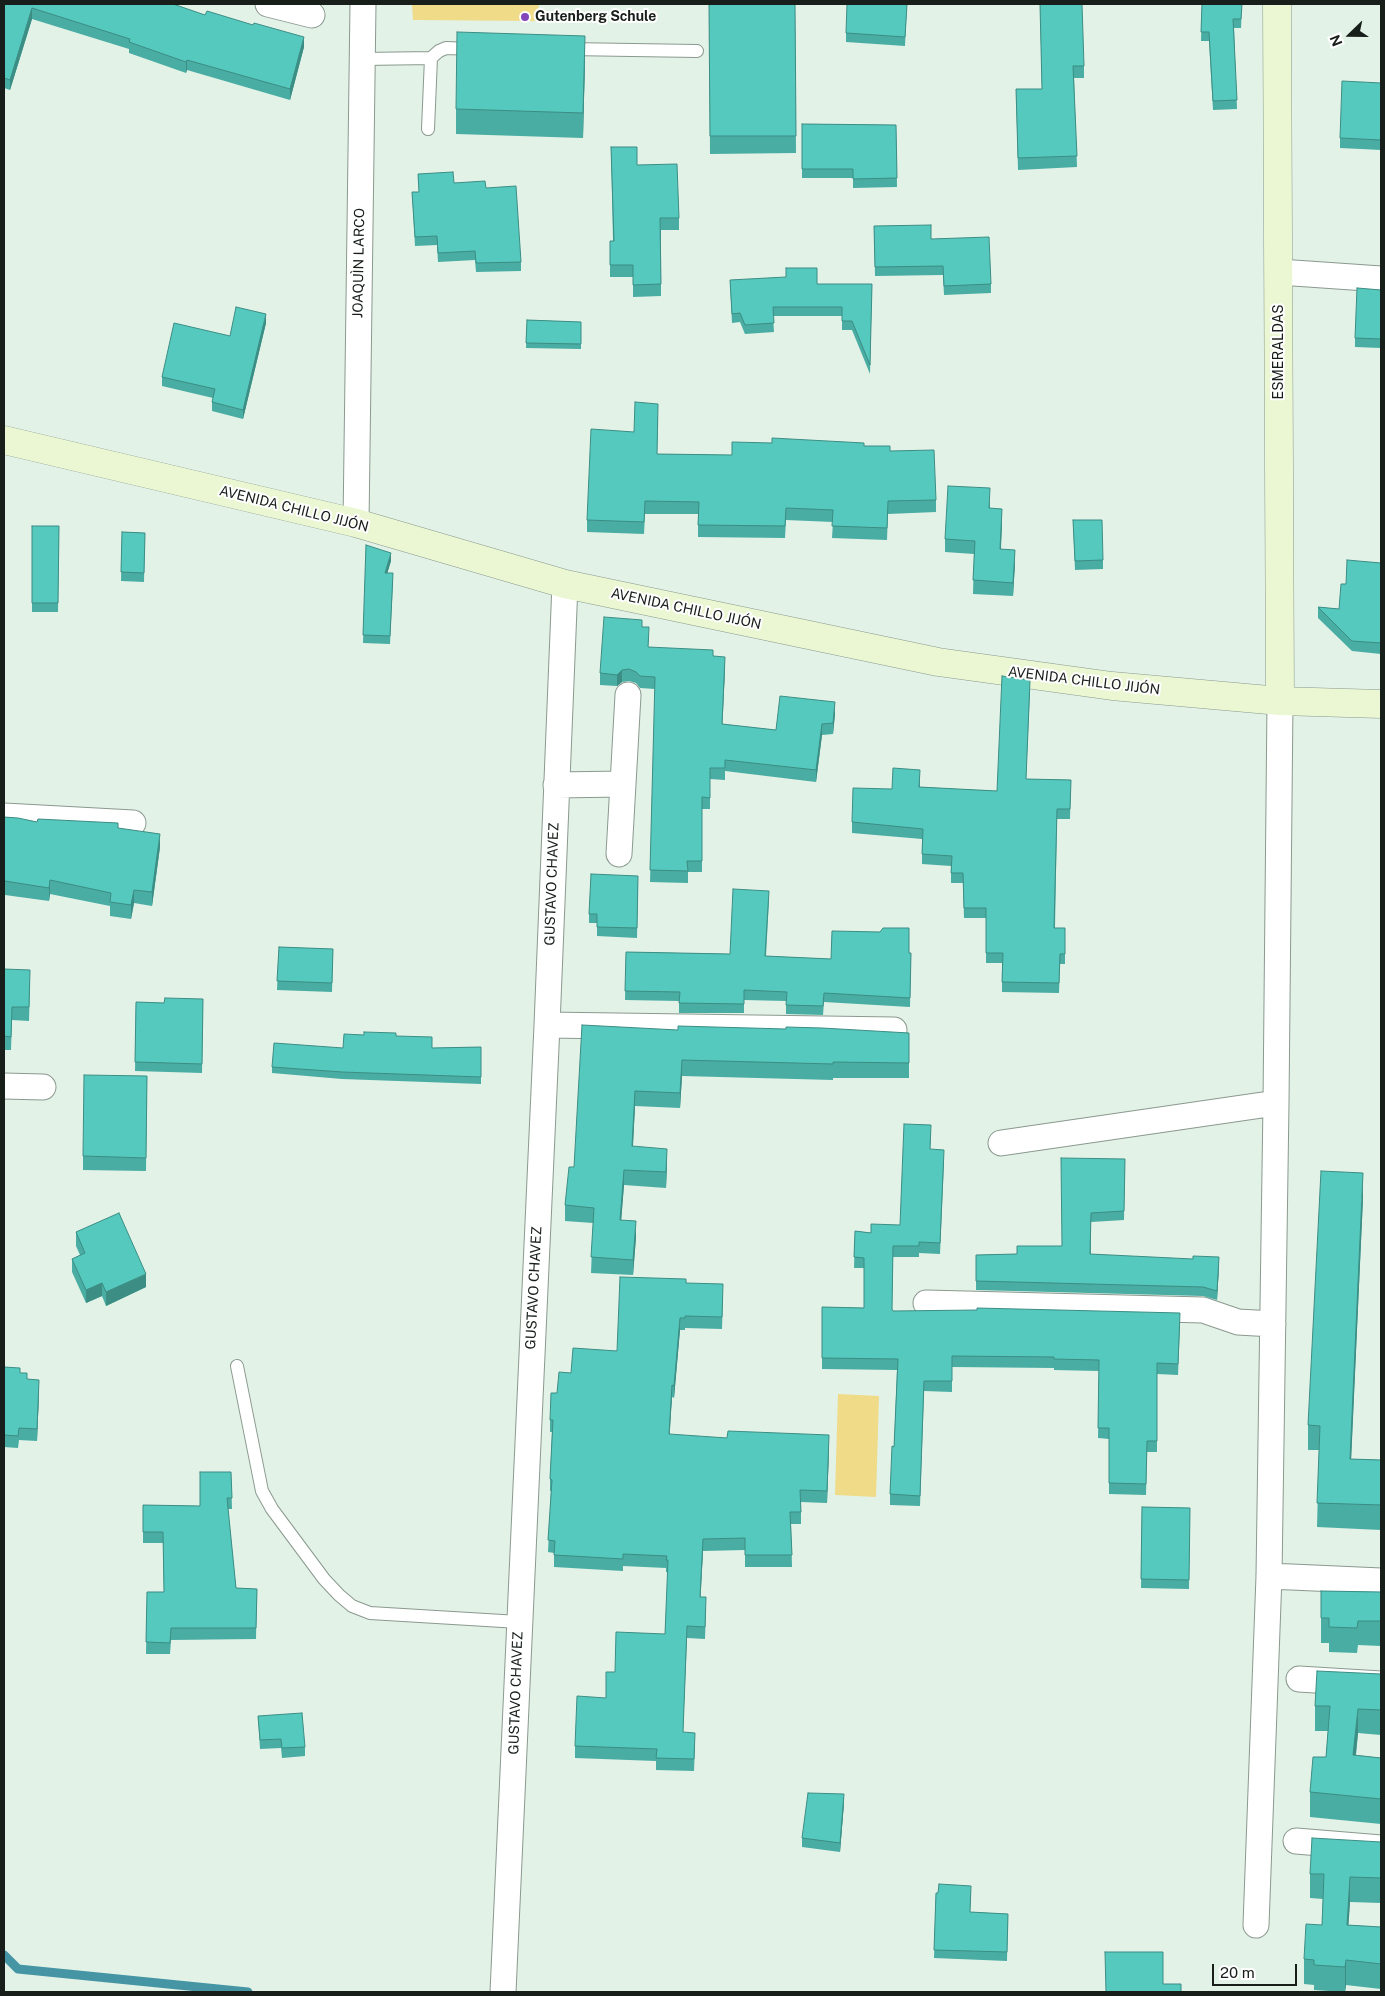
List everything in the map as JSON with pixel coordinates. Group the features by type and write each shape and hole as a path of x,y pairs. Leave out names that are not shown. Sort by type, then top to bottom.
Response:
{"street":[{"path":"268,4 312,14"},
{"name":"JOAQUÌN LARCO","path":"356,523 362,4"},
{"name":"ESMERALDAS","path":"1277,4 1280,701"},
{"path":"1279,272 1381,279"},
{"name":"AVENIDA CHILLO JIJÓN","path":"4,440 356,523 564,584 938,662 1112,686 1280,701 1381,704"},
{"name":"GUSTAVO CHAVEZ","path":"503,1992 547,1025 564,584"},
{"path":"619,854 628,695"},
{"path":"1256,1925 1269,1576 1280,701"},
{"path":"556,785 623,784"},
{"path":"4,816 133,822"},
{"path":"547,1025 894,1030"},
{"path":"4,1086 43,1087"},
{"path":"1001,1143 1276,1103"},
{"path":"926,1302 1203,1310 1238,1322 1273,1324"},
{"path":"1269,1576 1381,1581"},
{"path":"1299,1678 1381,1684"},
{"path":"1296,1841 1381,1848"}],"lane":[{"path":"362,59 431,58 446,48 484,49"},
{"path":"552,49 696,51"},
{"path":"428,129 431,58"},
{"path":"238,1366 262,1491 272,1510 324,1579 339,1595 352,1606 370,1614 519,1622"}],"shaded area":[{"path":"412,4 539,4 537,21 413,20"},
{"path":"838,1394 879,1396 876,1497 835,1495"}],"building":[{"path":"4,4 173,4 205,15 207,11 253,25 254,23 304,37 290,89 187,60 186,62 129,42 130,39 32,8 10,80 4,78"},
{"path":"709,4 795,4 796,136 710,136"},
{"path":"847,4 907,4 905,37 846,33"},
{"path":"1040,4 1082,4 1084,66 1073,66 1077,156 1018,158 1016,89 1042,89"},
{"path":"1202,4 1242,4 1241,19 1233,19 1237,100 1213,101 1209,32 1201,32"},
{"path":"457,32 585,36 583,113 456,109"},
{"path":"1342,81 1381,83 1381,140 1340,138"},
{"path":"802,124 896,125 897,178 853,179 853,169 802,169"},
{"path":"611,147 637,147 637,165 677,164 679,218 660,218 661,284 633,285 633,265 610,265 610,241 614,241"},
{"path":"453,172 454,183 485,181 486,188 516,186 521,262 476,263 475,251 438,253 437,236 415,237 412,192 419,192 418,174"},
{"path":"931,225 931,239 989,237 991,284 944,286 943,266 875,267 874,226"},
{"path":"786,268 817,268 817,284 872,284 870,365 852,321 842,321 842,307 773,307 774,323 745,325 740,313 732,314 730,280 786,277"},
{"path":"1357,288 1381,290 1381,339 1355,338"},
{"path":"236,307 266,314 243,410 212,402 215,389 162,377 174,323 230,336"},
{"path":"527,320 581,322 581,344 526,343"},
{"path":"635,402 658,404 657,454 732,455 732,442 772,443 772,438 864,443 864,446 890,446 890,451 934,450 936,500 888,501 887,528 832,526 833,510 786,508 785,526 698,525 699,502 645,501 644,522 587,520 591,429 634,432"},
{"path":"948,486 990,488 989,508 1002,509 1000,549 1015,550 1013,583 973,580 975,541 945,539"},
{"path":"1073,520 1102,520 1103,560 1075,561"},
{"path":"32,526 59,526 58,603 32,603"},
{"path":"122,532 145,533 144,573 121,572"},
{"path":"366,545 391,553 385,573 393,573 390,636 363,635"},
{"path":"1347,560 1381,563 1381,643 1352,641 1318,607 1339,609 1341,584 1346,584"},
{"path":"604,617 642,620 642,627 649,627 648,647 713,650 713,656 725,657 722,724 776,730 780,696 835,702 833,723 822,724 816,770 725,760 725,768 710,768 710,798 702,797 702,861 687,861 688,871 650,870 655,677 640,676 629,669 622,670 617,675 600,673"},
{"path":"1002,676 1030,680 1026,779 1071,780 1070,809 1057,809 1054,928 1065,928 1065,954 1060,954 1059,983 1002,982 1003,953 986,953 986,908 964,908 963,873 951,873 952,856 922,854 923,829 852,822 853,788 892,789 893,768 920,770 919,787 997,791"},
{"path":"4,817 37,822 38,819 118,823 118,828 160,834 152,892 134,890 131,905 110,902 111,893 50,880 49,888 5,881 4,885"},
{"path":"591,874 638,876 637,928 597,927 597,914 589,914"},
{"path":"733,889 769,891 765,956 831,959 832,931 880,932 883,928 909,928 909,953 911,953 910,998 824,993 823,1006 786,1005 787,992 744,990 744,1004 679,1003 680,992 625,991 626,952 730,954"},
{"path":"279,947 333,949 332,983 277,981"},
{"path":"4,969 30,970 29,1007 12,1007 11,1037 4,1036"},
{"path":"165,998 203,999 202,1064 135,1062 136,1002 164,1003"},
{"path":"582,1025 678,1030 678,1026 786,1029 786,1027 909,1033 909,1063 833,1062 833,1064 682,1060 680,1093 635,1091 632,1146 667,1149 666,1172 624,1170 620,1220 636,1221 633,1260 591,1257 594,1208 565,1205 569,1167 574,1167"},
{"path":"364,1032 396,1033 396,1036 432,1037 432,1048 481,1047 481,1077 342,1072 272,1067 274,1043 343,1048 344,1034 364,1035"},
{"path":"84,1075 147,1076 146,1158 83,1156"},
{"path":"904,1124 931,1125 930,1149 944,1150 940,1243 919,1242 919,1246 893,1246 893,1311 977,1310 977,1308 1180,1313 1178,1364 1157,1363 1157,1441 1147,1441 1146,1484 1109,1483 1109,1428 1098,1428 1099,1360 1054,1359 1054,1357 952,1356 952,1381 924,1381 920,1496 890,1494 898,1359 822,1358 822,1307 864,1308 864,1258 854,1257 855,1231 871,1233 871,1224 900,1225"},
{"path":"1061,1158 1125,1159 1124,1211 1091,1213 1090,1254 1193,1259 1193,1256 1219,1257 1217,1291 1203,1287 976,1281 976,1255 1017,1254 1017,1246 1062,1246"},
{"path":"1321,1171 1363,1173 1350,1459 1381,1460 1381,1505 1317,1503 1320,1426 1308,1425"},
{"path":"119,1213 146,1274 106,1292 102,1283 86,1290 72,1259 85,1253 76,1232"},
{"path":"620,1277 686,1279 686,1283 723,1284 722,1317 685,1316 685,1318 680,1318 674,1386 672,1385 669,1434 727,1438 728,1431 829,1435 827,1491 800,1490 801,1512 790,1512 792,1555 745,1555 745,1538 703,1539 700,1597 706,1597 705,1627 687,1626 683,1732 695,1733 694,1759 656,1758 657,1749 575,1746 577,1696 606,1698 606,1672 615,1672 616,1632 665,1634 667,1556 623,1554 623,1559 554,1555 555,1541 548,1540 552,1480 550,1479 553,1420 550,1420 551,1393 557,1393 559,1372 571,1373 573,1348 617,1351"},
{"path":"4,1367 20,1368 20,1373 27,1373 27,1379 39,1380 37,1429 19,1428 18,1436 4,1435"},
{"path":"200,1472 231,1472 232,1498 227,1498 236,1588 257,1589 256,1628 171,1628 170,1643 146,1642 147,1592 164,1592 163,1532 143,1532 143,1505 200,1506"},
{"path":"1142,1507 1190,1508 1189,1580 1141,1579"},
{"path":"1321,1591 1381,1592 1381,1621 1358,1621 1357,1628 1329,1627 1329,1618 1321,1618"},
{"path":"1317,1671 1381,1674 1381,1710 1358,1709 1353,1755 1381,1758 1381,1799 1310,1792 1313,1757 1326,1757 1330,1706 1315,1706"},
{"path":"302,1713 305,1747 282,1748 281,1739 260,1740 258,1716"},
{"path":"808,1793 844,1794 840,1843 802,1838"},
{"path":"1312,1838 1381,1842 1381,1878 1350,1877 1347,1925 1381,1927 1381,1964 1346,1960 1345,1967 1314,1965 1314,1960 1304,1959 1306,1924 1322,1925 1324,1874 1310,1874"},
{"path":"939,1884 971,1886 970,1912 1008,1914 1007,1952 934,1950 936,1893 938,1893"},
{"path":"1105,1952 1163,1952 1163,1984 1181,1984 1181,1992 1106,1992"}],"waterway":[{"path":"4,1955 18,1969 248,1992"}],"place":[{"name":"Gutenberg Schule","path":"525,17"}]}
